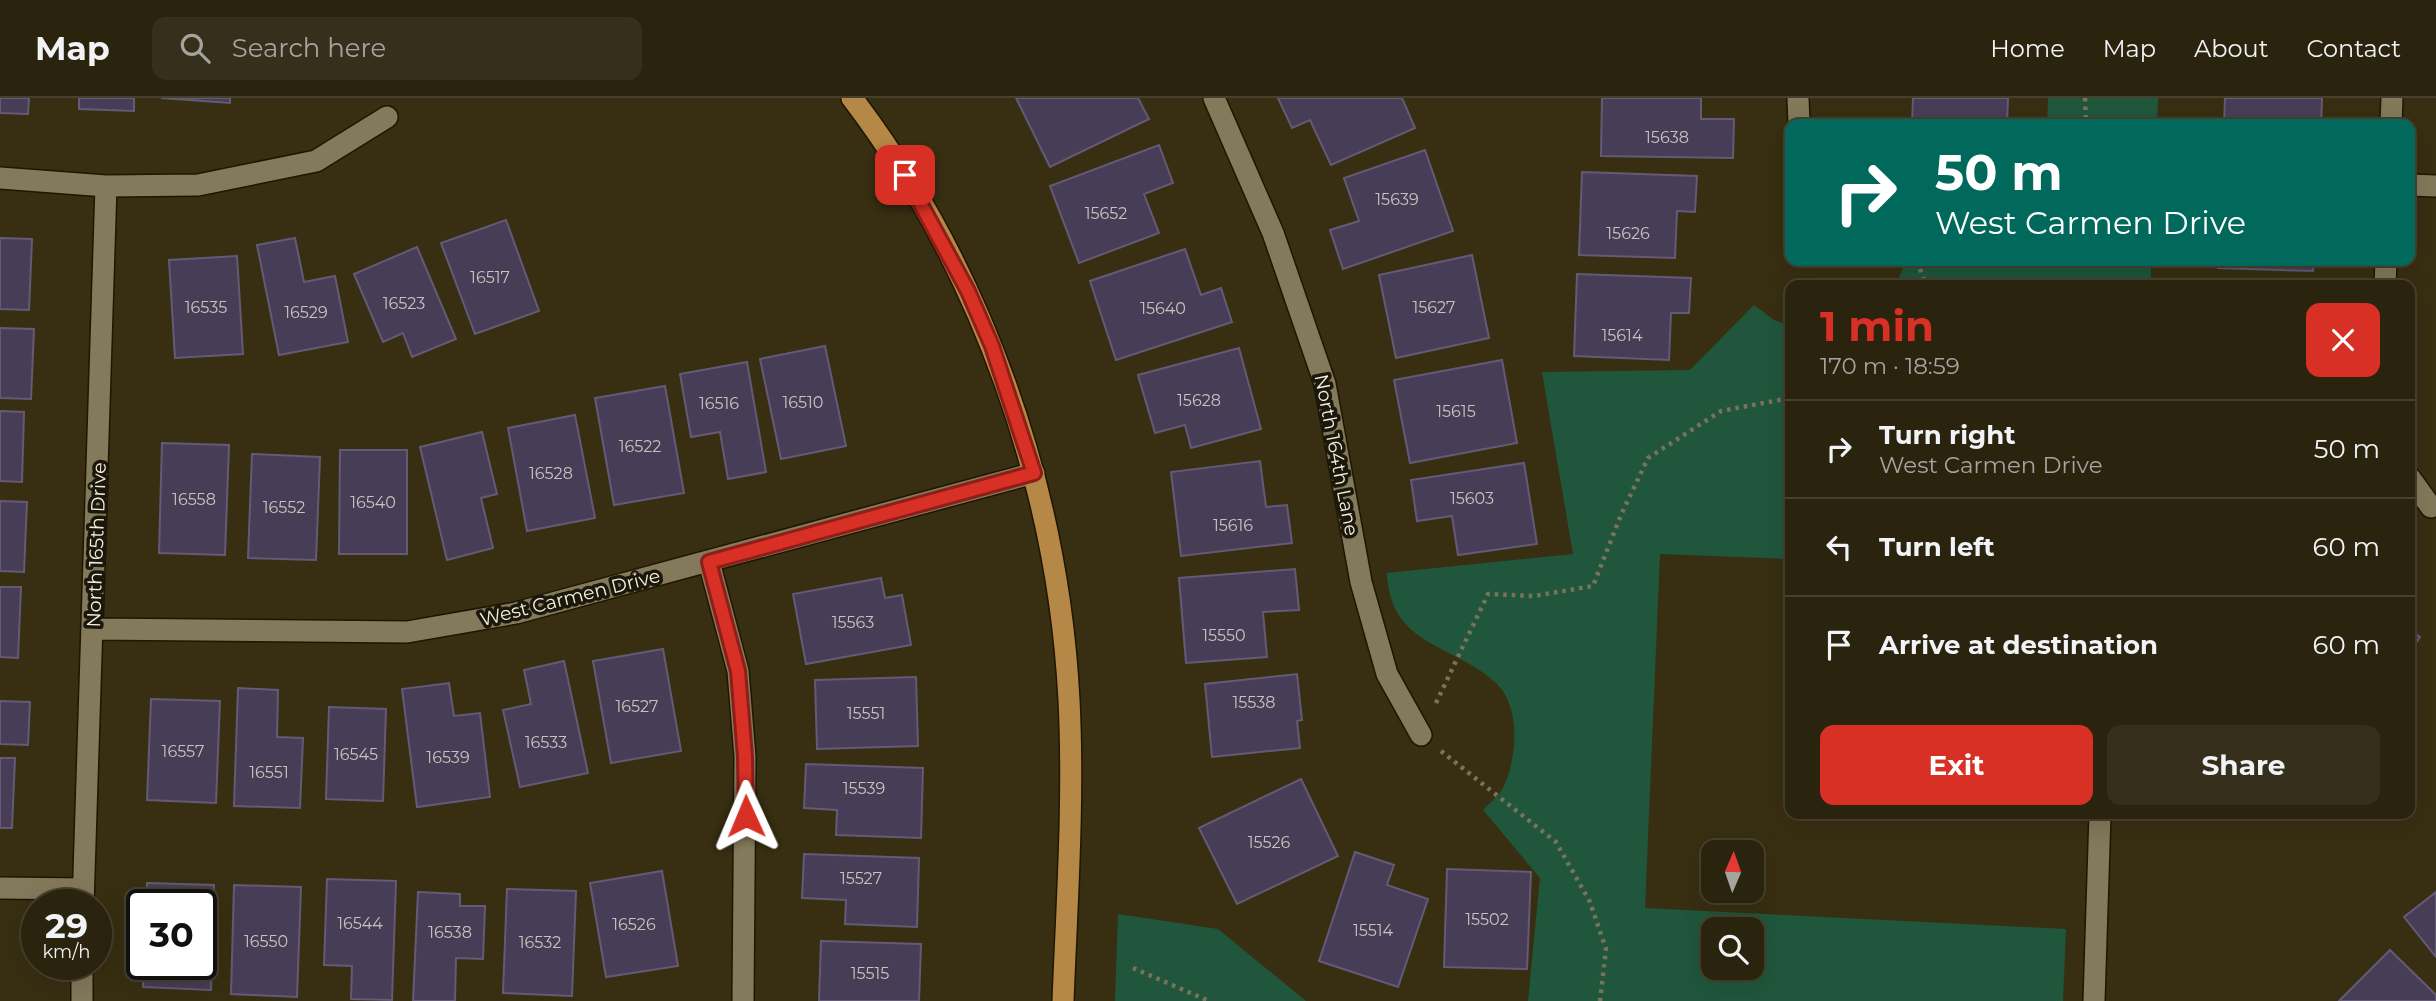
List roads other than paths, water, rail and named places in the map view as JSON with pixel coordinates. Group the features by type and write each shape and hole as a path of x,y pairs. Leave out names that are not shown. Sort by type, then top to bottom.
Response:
{"main road":[{"path":"852,98 905,175 968,291 992,346 1034,473 1057,582 1069,698 1071,805 1063,1001"}],"street":[{"name":"North 164th Lane","path":"1214,98 1273,233 1325,384 1362,582 1387,674 1421,735"},
{"path":"1798,98 1799,119"},
{"path":"2391,119 2392,98"},
{"path":"0,178 106,186 198,185 316,161 387,117"},
{"name":"North 165th Drive","path":"83,889 106,186"},
{"path":"2415,186 2436,186"},
{"name":"West Carmen Drive","path":"93,629 407,632 516,613 1034,473"},
{"path":"2415,485 2431,507"},
{"path":"709,562 738,671 745,757 743,1001"},
{"path":"2094,1001 2100,819"},
{"path":"0,888 21,890"},
{"path":"82,980 82,1001"}]}
